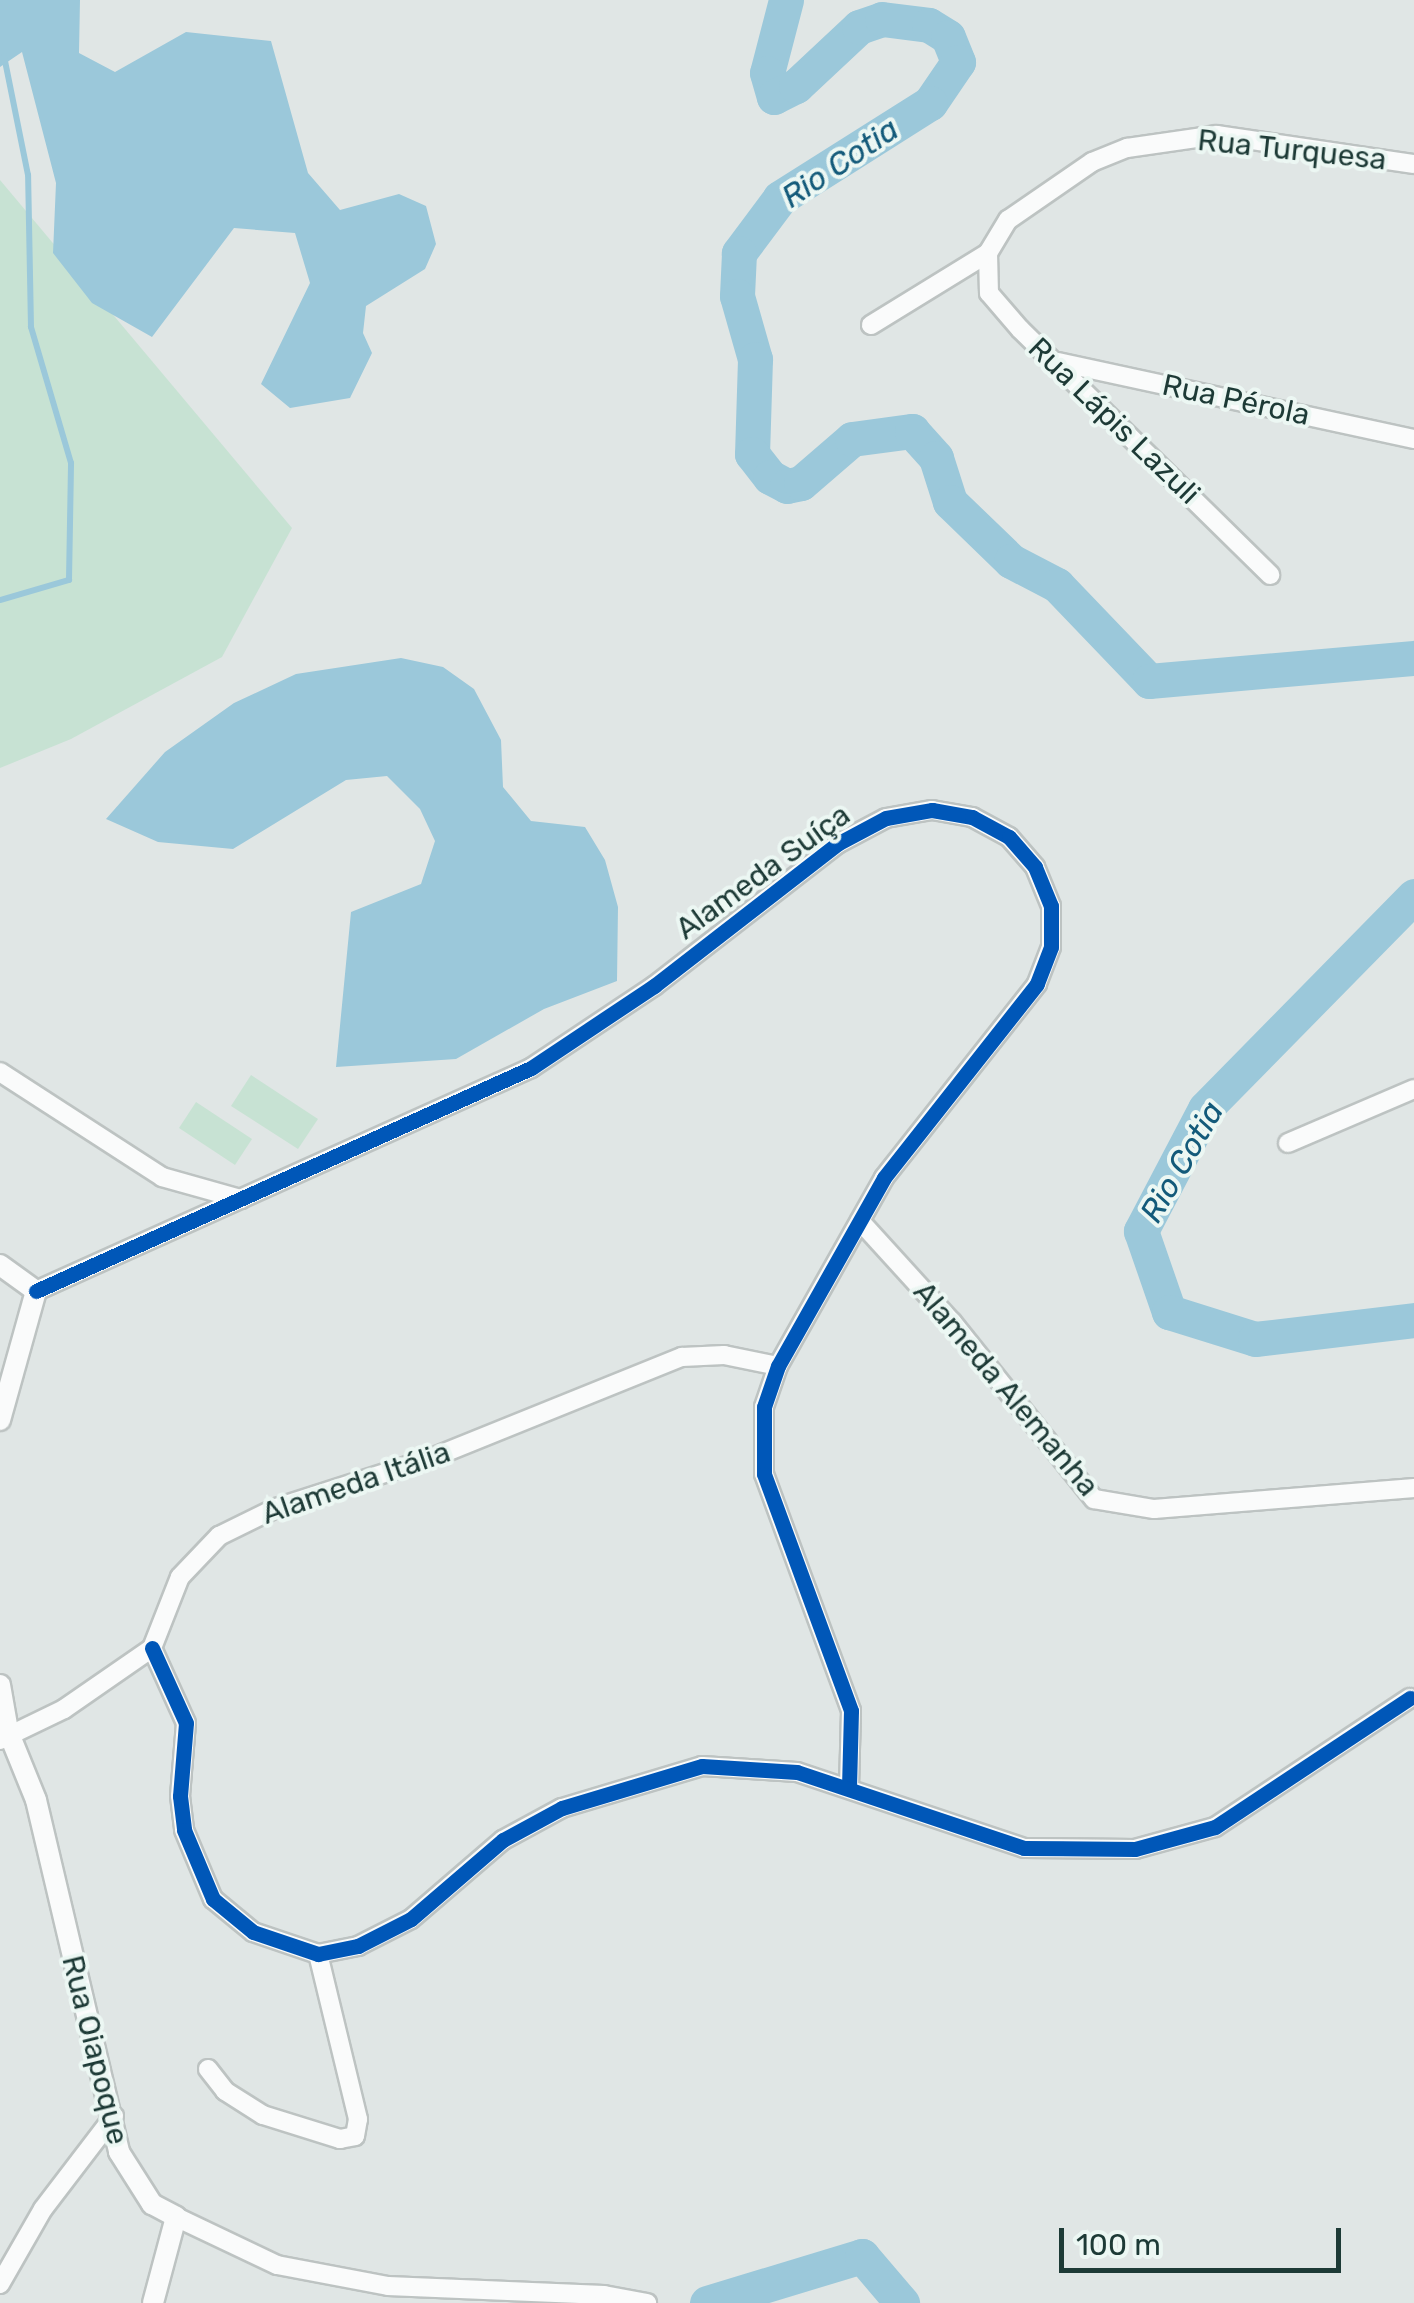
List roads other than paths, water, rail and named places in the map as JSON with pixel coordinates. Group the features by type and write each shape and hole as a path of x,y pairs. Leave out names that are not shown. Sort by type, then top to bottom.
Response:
{"street":[{"name":"Rua Turquesa","path":"871,325 988,253 1008,220 1092,162 1172,138 1252,139 1414,164"},
{"name":"Rua Lápis Lazuli","path":"988,253 989,293 1270,575"},
{"name":"Rua Pérola","path":"1058,362 1414,440"},
{"name":"Alameda Suíça","path":"36,1290 530,1068 654,986 837,844 886,818 932,810 972,817 1010,837 1035,867 1051,906 1051,947 1037,984 921,1124 778,1366 764,1407 764,1474 844,1682 854,1752 849,1786"},
{"path":"0,1072 162,1177 241,1199"},
{"path":"1288,1143 1414,1089"},
{"name":"Alameda Alemanha","path":"860,1222 952,1322 1094,1499 1115,1507 1154,1508 1414,1488"},
{"path":"0,1265 36,1290 0,1420"},
{"name":"Alameda Itália","path":"152,1648 180,1577 218,1536 276,1508 429,1460 682,1357 724,1354 778,1366"},
{"path":"4,1736 64,1709 152,1648 186,1723 180,1796 184,1830 213,1898 253,1932 318,1954 382,1936 503,1840 621,1786 702,1766 797,1772 849,1786 1024,1848 1135,1849 1215,1827 1410,1698"},
{"name":"Rua Oiapoque","path":"0,1684 4,1736 36,1800 114,2116 118,2152 133,2181 152,2204 277,2265 388,2286 646,2302"},
{"path":"208,2069 225,2091 263,2115 340,2139 355,2136 358,2119 318,1954"},
{"path":"0,2284 43,2209 114,2116"},
{"path":"153,2303 176,2217"}],"water":[{"path":"0,0 80,0 79,53 115,72 186,32 271,41 308,173 340,210 399,194 426,206 436,244 425,269 366,306 363,333 372,353 350,398 290,408 261,384 310,283 295,233 234,228 152,337 92,303 53,253 56,183 22,52 0,67"},
{"path":"401,658 443,667 474,689 501,740 503,787 531,821 585,827 605,860 618,907 617,981 544,1009 456,1059 336,1067 351,912 421,884 435,841 420,809 387,776 346,780 233,849 158,842 106,819 165,752 234,703 296,674"}],"waterway":[{"name":"Rio Cotia","path":"786,0 767,73 774,97 796,86 859,27 882,19 929,25 948,37 958,62 930,103 780,198 739,253 737,296 755,359 752,454 770,477 787,486 801,483 852,439 912,431 936,458 950,502 1011,561 1057,585 1149,681 1414,658"},
{"path":"0,600 69,580 71,463 31,327 28,175 4,56"},
{"name":"Rio Cotia","path":"1414,896 1205,1109 1141,1231 1169,1312 1255,1339 1414,1320"},
{"name":"Rio Cotia","path":"707,2303 862,2256 902,2303"}]}
